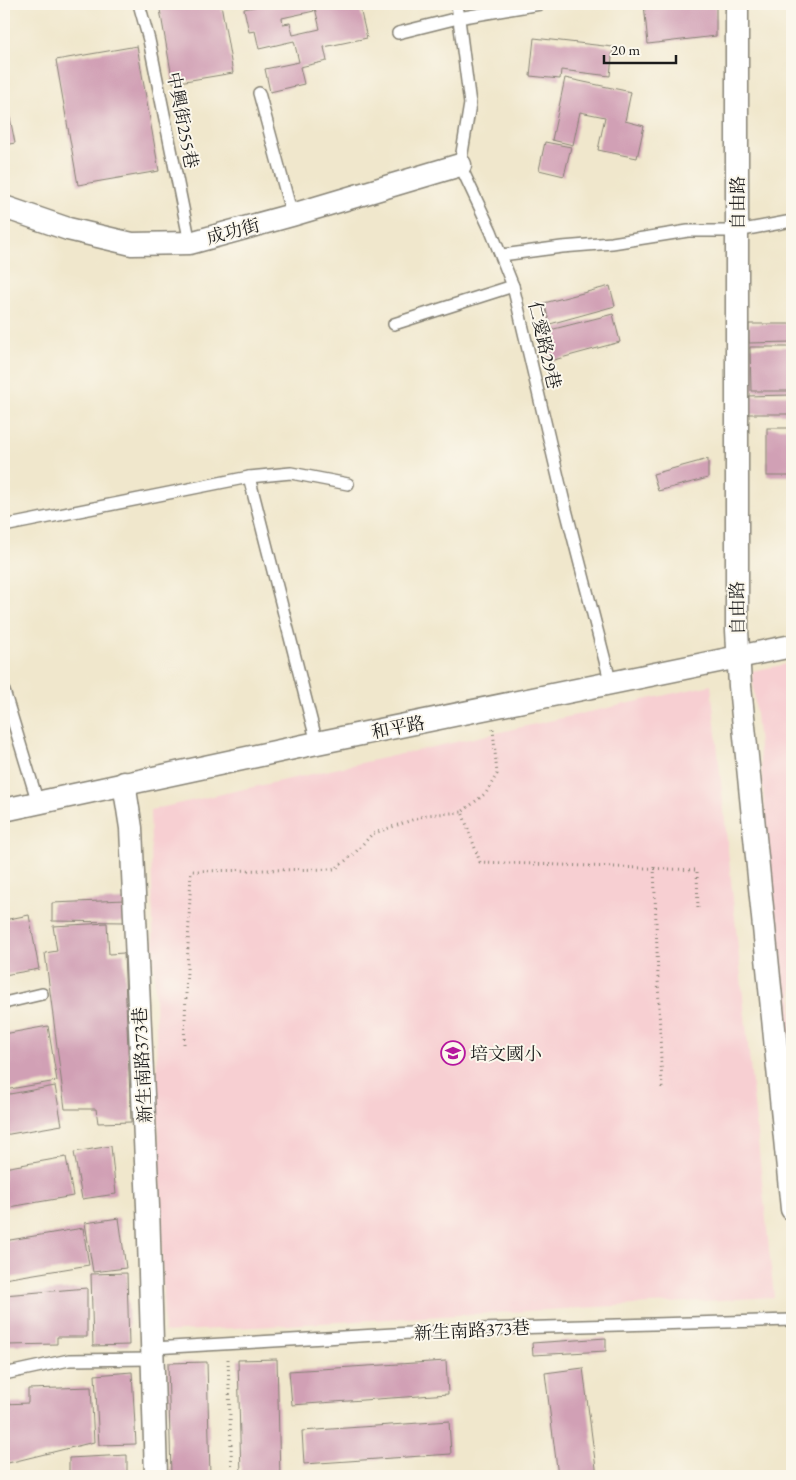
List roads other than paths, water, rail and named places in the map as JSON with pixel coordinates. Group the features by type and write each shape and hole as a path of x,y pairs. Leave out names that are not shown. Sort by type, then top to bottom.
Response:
{"street":[{"name":"自由路","path":"737,4 738,657 792,1209"},
{"name":"成功街","path":"4,206 68,229 132,244 190,243 292,216 460,165"},
{"name":"和平路","path":"4,810 124,783 792,646"},
{"name":"新生南路373巷","path":"124,783 132,848 146,1154 156,1476"}],"lane":[{"name":"中興街255巷","path":"139,4 149,40 190,243"},
{"path":"457,4 470,104 460,165"},
{"path":"398,33 458,18 540,4"},
{"path":"259,93 292,216"},
{"name":"仁愛路29巷","path":"460,165 502,255 513,286 561,488 611,684"},
{"path":"502,255 612,243 688,231 737,231 792,222"},
{"path":"394,324 513,286"},
{"path":"4,526 249,477 291,473 348,484"},
{"path":"249,477 317,743"},
{"path":"4,691 38,803"},
{"path":"4,1003 42,994"},
{"name":"新生南路373巷","path":"153,1354 479,1329 792,1320"},
{"path":"4,1374 68,1360 153,1354"}],"place":[{"name":"培文國小","path":"453,1053"}]}
